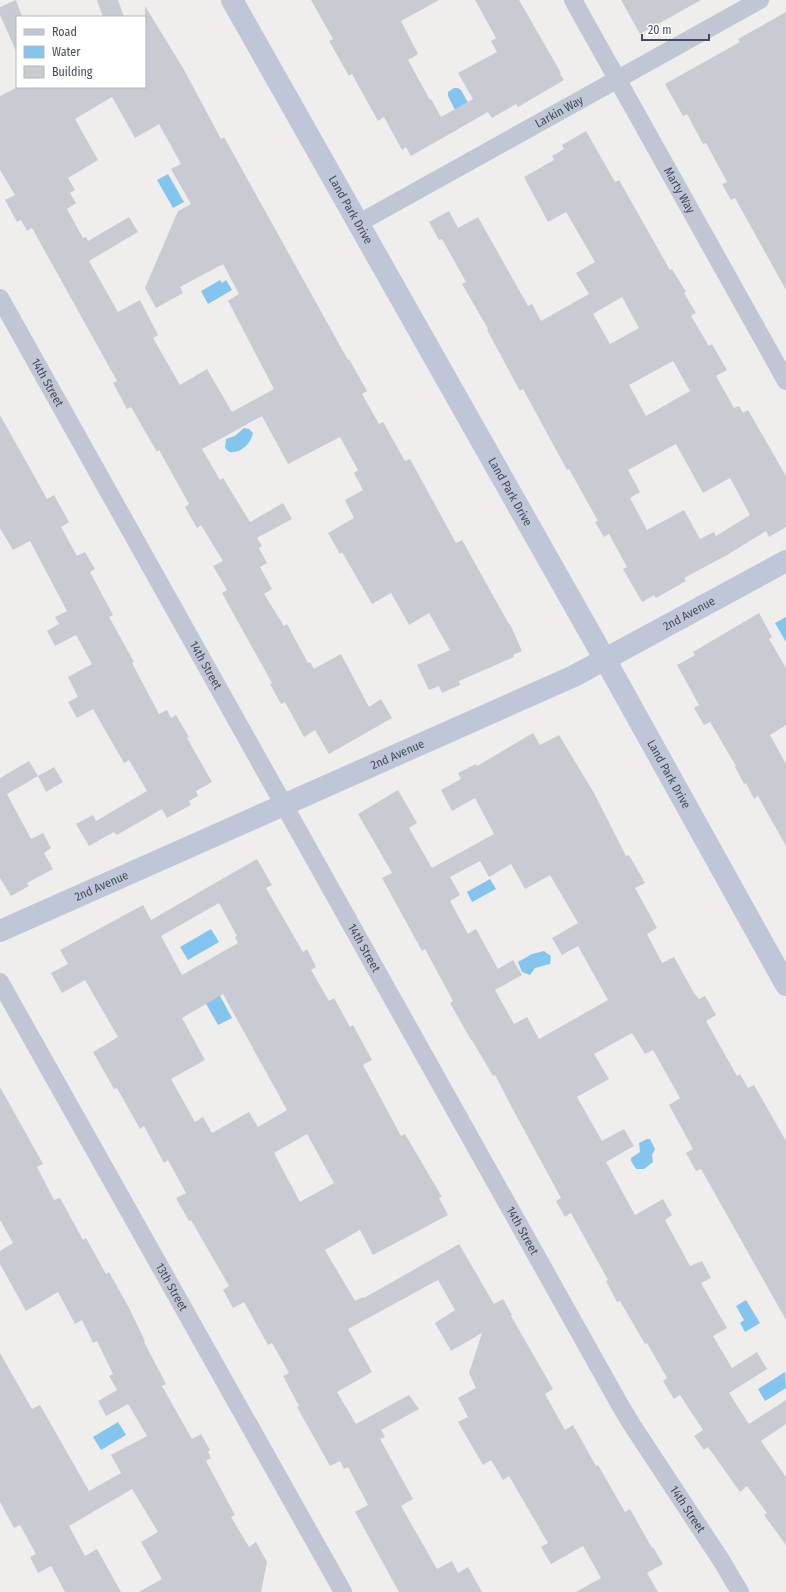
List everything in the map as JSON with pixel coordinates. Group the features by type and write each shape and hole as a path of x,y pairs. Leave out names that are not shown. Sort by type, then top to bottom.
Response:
{"main road":[{"name":"Land Park Drive","path":"232,0 605,660 786,985"},
{"name":"2nd Avenue","path":"0,931 574,676 786,561"}],"street":[{"name":"Marty Way","path":"573,0 786,381"},
{"name":"Larkin Way","path":"359,224 760,0"},
{"name":"14th Street","path":"0,298 628,1418 721,1560 740,1592"},
{"name":"13th Street","path":"0,982 343,1592"}],"water":[{"path":"454,88 461,90 474,113 460,120 448,96 448,92"},
{"path":"168,174 184,202 173,208 157,180"},
{"path":"220,280 222,283 226,280 232,290 208,304 201,291"},
{"path":"244,428 249,429 253,433 250,441 241,450 229,452 225,448 226,439 235,436"},
{"path":"786,617 786,642 775,623"},
{"path":"490,879 496,889 472,902 467,892"},
{"path":"211,929 219,942 188,960 180,947"},
{"path":"544,951 551,956 550,964 535,968 530,975 522,972 518,962 532,954"},
{"path":"218,992 232,1018 218,1025 204,1000"},
{"path":"650,1139 655,1149 652,1155 653,1162 644,1169 636,1169 631,1161 631,1158 640,1152 639,1143"},
{"path":"746,1300 760,1323 745,1332 740,1323 744,1320 736,1306"},
{"path":"785,1372 786,1388 765,1401 758,1389"},
{"path":"118,1422 126,1435 101,1450 93,1437"}],"building":[{"path":"16,0 22,16 16,16 16,51 0,15 0,7"},
{"path":"97,0 118,0 124,16 103,16"},
{"path":"311,0 439,0 401,21 418,54 408,60 441,117 473,99 458,73 497,52 491,41 496,38 475,0 519,0 564,80 518,107 516,104 492,118 488,112 411,156 406,147 402,150 384,117 378,121 352,74 349,76 329,41 333,39"},
{"path":"621,0 701,0 640,34"},
{"path":"145,6 183,68 221,139 224,137 348,360 349,359 367,391 362,394 379,424 383,422 405,461 410,459 456,543 462,540 510,624 522,651 513,655 514,657 459,681 460,685 442,693 439,686 429,690 417,665 450,650 429,613 409,625 391,593 372,604 342,552 340,554 328,533 354,518 345,500 363,490 354,473 358,470 340,437 288,464 262,416 202,449 220,480 223,478 250,522 283,503 292,519 257,538 262,546 259,548 267,563 260,567 272,589 264,594 284,626 287,624 308,663 310,662 314,669 341,654 369,707 381,699 392,718 329,754 315,730 304,737 285,702 281,704 270,684 272,683 222,593 227,590 213,566 223,561 201,525 197,528 185,507 189,504 159,450 157,452 131,407 127,409 113,383 117,381 32,228 27,231 21,220 17,222 5,200 15,195 0,170 0,96 16,88 146,88","holes":["112,97 135,138 159,124 181,164 171,169 191,204 178,211 145,288 156,308 183,293 180,287 223,264 239,294 228,301 274,389 232,412 207,369 180,385 153,338 158,335 140,300 118,312 89,261 138,232 129,217 88,241 86,237 83,238 67,209 76,203 70,193 75,190 68,178 98,160 75,119"]},
{"path":"786,12 786,290 735,198 731,200 722,184 727,182 706,143 703,144 687,114 683,116 665,84 740,42 738,39"},
{"path":"586,131 615,182 619,180 670,270 672,269 686,292 684,293 696,313 691,316 709,346 712,344 727,370 716,376 734,408 739,406 743,413 748,410 786,476 786,527 769,537 766,531 727,555 684,578 686,581 656,598 654,595 642,602 623,569 627,567 609,534 604,537 595,522 598,521 569,469 567,470 523,389 520,391 487,330 488,329 462,284 466,282 442,239 439,240 429,222 449,211 458,228 478,217 528,306 532,304 541,321 589,294 576,273 595,262 566,212 548,222 524,177 554,160 552,156 564,149 562,145","holes":["622,297 639,328 610,344 593,314","673,361 690,391 646,416 629,385","676,444 703,493 730,478 750,515 716,536 714,532 700,539 684,510 647,530 630,498 640,492 628,470"]},
{"path":"0,415 47,499 54,495 69,522 61,527 77,556 85,552 95,569 90,572 113,615 109,617 134,662 132,663 159,714 167,710 171,718 176,715 212,782 196,791 198,796 189,801 191,805 167,818 162,809 117,835 114,832 89,846 76,824 93,815 96,821 147,791 129,760 124,763 93,709 77,718 68,702 78,697 68,677 92,664 76,635 55,646 47,631 59,624 55,617 67,611 30,541 13,550 0,528"},
{"path":"759,613 772,637 769,639 786,668 786,725 770,735 786,764 786,846 758,796 754,799 746,783 744,784 735,767 736,766 710,722 704,725 694,708 699,705 677,665 695,655 693,652"},
{"path":"533,733 540,745 559,735 594,793 626,856 629,855 645,883 635,888 657,928 647,934 662,963 674,957 694,993 699,999 705,996 716,1015 706,1021 737,1076 740,1074 748,1088 754,1085 786,1141 786,1320 701,1169 696,1171 686,1153 693,1149 669,1105 680,1098 653,1050 645,1054 632,1033 594,1054 609,1079 577,1097 602,1141 624,1129 634,1146 606,1162 635,1215 663,1199 672,1215 665,1220 690,1266 702,1261 711,1278 701,1283 727,1328 713,1336 732,1368 757,1352 767,1369 729,1393 749,1424 786,1400 786,1424 761,1441 786,1477 786,1545 764,1515 767,1513 747,1486 740,1492 708,1447 704,1450 694,1436 703,1430 680,1395 674,1399 663,1381 667,1378 620,1301 617,1302 606,1281 608,1280 571,1213 565,1217 556,1201 561,1198 495,1075 493,1076 471,1040 450,1003 453,1001 425,949 422,951 382,878 392,873 358,814 398,790 417,823 409,828 432,868 494,834 475,798 452,811 441,790 461,779 458,773 476,764 477,766","holes":["480,861 489,877 511,864 525,889 550,875 578,923 552,938 562,955 578,946 608,1000 539,1039 527,1017 514,1024 495,990 522,975 513,960 498,969 476,929 468,934 450,901 460,895 450,877"]},
{"path":"29,761 38,776 7,794 31,839 43,833 51,848 44,853 53,869 27,883 29,886 11,896 0,878 0,778"},
{"path":"54,767 63,782 46,792 38,776"},
{"path":"257,859 272,885 266,888 303,952 307,949 316,967 311,970 329,1001 334,998 350,1027 353,1025 372,1060 363,1065 401,1136 405,1134 442,1197 439,1198 448,1215 373,1255 360,1230 325,1250 355,1301 363,1297 364,1298 459,1244 494,1304 503,1299 512,1315 511,1316 553,1389 545,1394 565,1430 573,1425 596,1466 598,1465 625,1512 630,1509 652,1548 653,1547 663,1564 647,1573 658,1592 576,1592 601,1578 583,1546 551,1564 541,1547 548,1543 509,1476 503,1480 491,1460 483,1465 458,1422 468,1417 458,1398 476,1388 469,1373 482,1333 451,1351 435,1323 455,1310 438,1280 348,1329 372,1372 337,1392 356,1424 409,1395 419,1409 381,1430 385,1437 380,1439 413,1499 401,1506 437,1569 452,1561 458,1573 468,1567 482,1592 399,1592 355,1512 368,1505 348,1467 344,1469 340,1461 330,1466 297,1407 299,1406 283,1376 289,1373 272,1343 268,1345 244,1302 233,1308 223,1290 229,1286 191,1220 189,1221 176,1198 186,1193 168,1160 164,1163 144,1126 140,1129 117,1088 114,1089 93,1052 118,1037 85,980 62,993 51,973 68,964 60,950 143,905 151,920","holes":["219,903 237,936 235,937 238,943 182,975 161,936","223,994 287,1110 258,1127 249,1112 212,1133 203,1117 195,1122 171,1079 205,1060 182,1018","307,1134 334,1183 300,1202 274,1153"]},
{"path":"0,1087 43,1164 37,1167 54,1200 60,1198 83,1240 86,1238 106,1274 109,1272 129,1308 145,1341 144,1342 166,1384 162,1386 192,1439 201,1434 210,1450 208,1452 211,1458 206,1461 235,1515 231,1517 249,1547 256,1542 267,1562 261,1592 139,1592 162,1579 141,1542 158,1532 132,1489 69,1526 85,1556 97,1549 121,1592 65,1592 51,1566 38,1573 30,1557 36,1554 20,1525 14,1528 0,1502 0,1353 32,1409 40,1405 89,1491 121,1473 111,1455 147,1436 128,1404 106,1416 98,1401 117,1390 109,1376 113,1374 97,1341 93,1343 82,1320 75,1324 58,1292 26,1311 0,1264 0,1251 13,1243 0,1220"}]}
